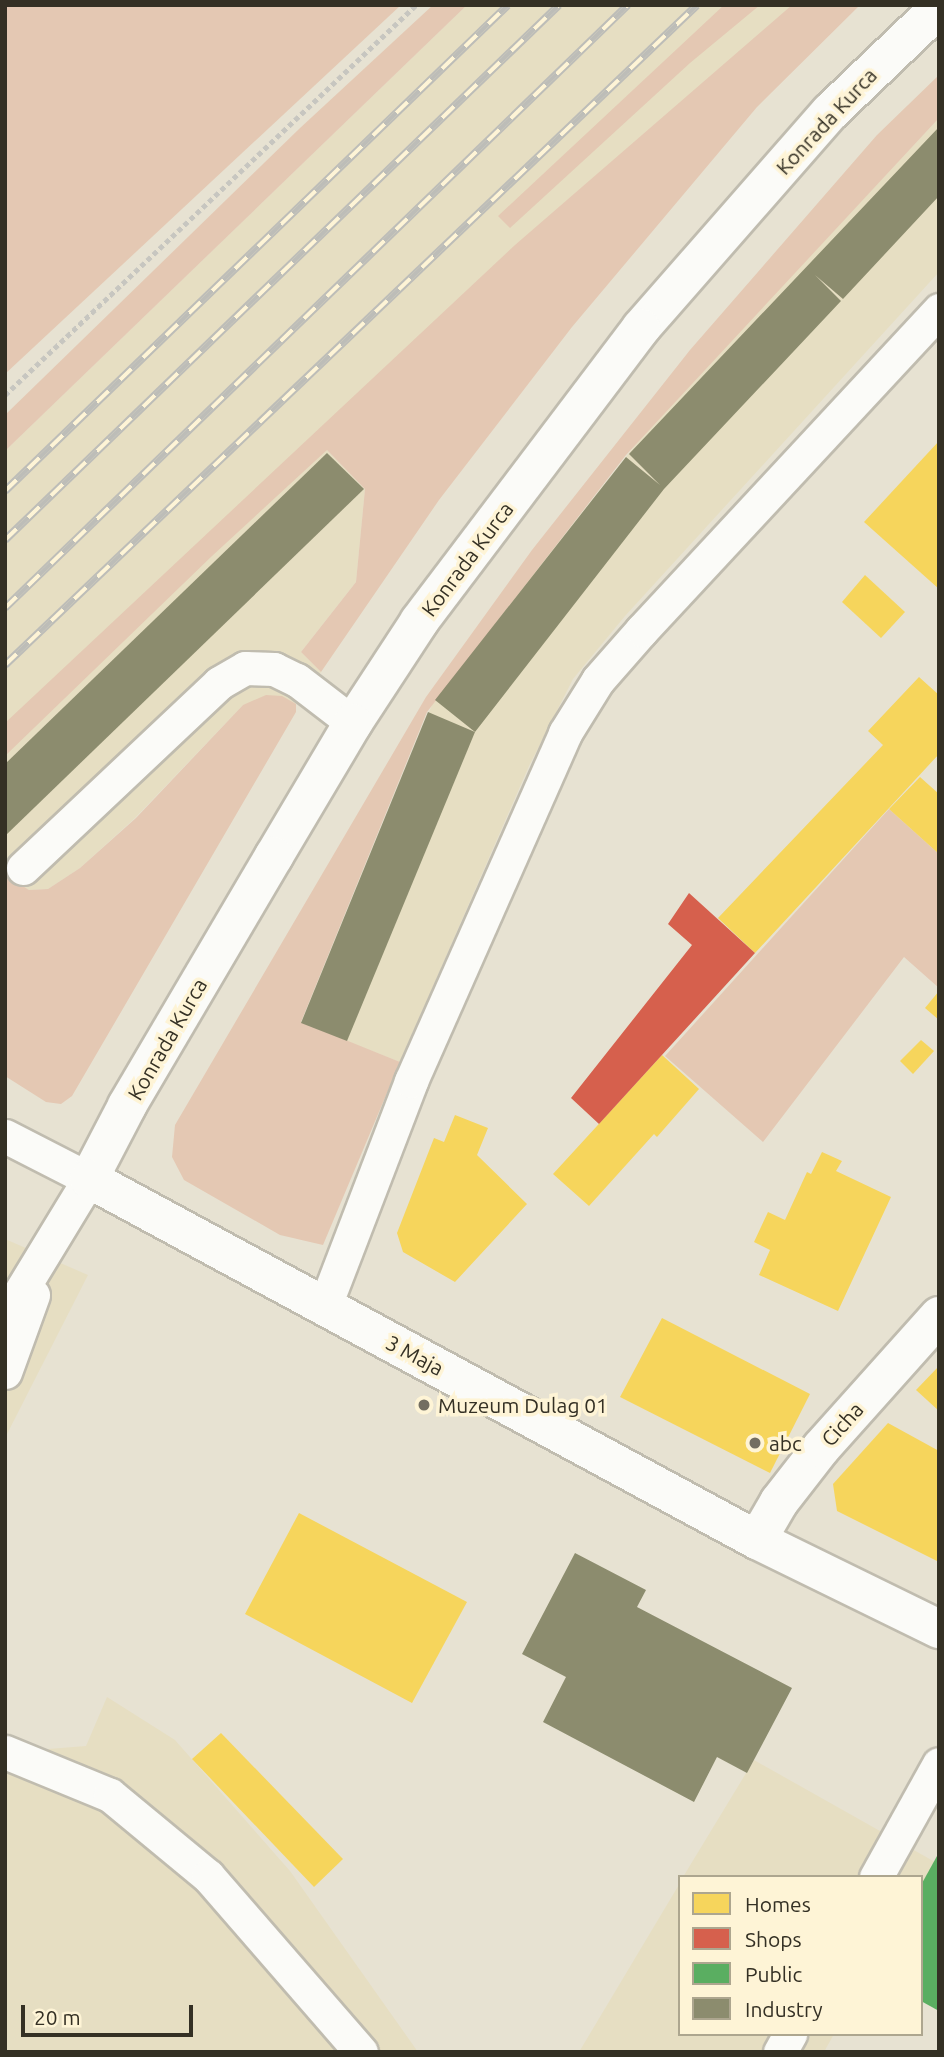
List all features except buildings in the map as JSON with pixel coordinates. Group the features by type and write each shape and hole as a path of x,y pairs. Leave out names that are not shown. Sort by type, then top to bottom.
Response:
{"street":[{"name":"Konrada Kurca","path":"89,1179 127,1106 353,723 419,622 641,328 830,112 939,8"},
{"name":"3 Maja","path":"89,1179 757,1540 939,1629"},
{"name":"Cicha","path":"757,1540 779,1502 821,1448 939,1316"}],"lane":[{"path":"324,1308 411,1082 565,733 598,680 642,630 939,310"},
{"path":"23,868 219,683 245,668 274,669 297,680 353,723"},
{"name":"3 Maja","path":"5,1136 89,1179"},
{"path":"5,1317 89,1179"},
{"path":"5,1300 50,1242"},
{"path":"5,1372 50,1242"},
{"path":"5,1752 110,1795 208,1876 361,2052"},
{"path":"877,1875 939,1764"},
{"path":"780,2052 789,2036"}],"path":[{"path":"5,395 416,5"}],"shaded area":[{"path":"5,5 401,5 5,374"},
{"path":"433,5 467,5 5,451 5,415 299,129"},
{"path":"467,5 832,5 327,450 365,489 356,582 301,652 321,672 296,704 282,697 243,705 135,818 80,868 48,889 29,890 10,881 5,875 5,451"},
{"path":"724,5 760,5 690,63 510,228 498,216"},
{"path":"792,5 860,5 757,107 572,327 439,500 321,672 301,652 356,582 365,489 327,450 212,556 5,756 5,723 515,245"},
{"path":"939,75 939,118 626,455 427,712 301,1022 400,1062 323,1245 280,1235 184,1180 172,1157 175,1125 426,697 532,550 690,350 877,135"},
{"path":"939,118 939,272 625,616 573,679 529,766 400,1062 301,1023 434,700 644,434"},
{"path":"266,695 282,696 296,704 296,712 72,1096 61,1104 46,1102 5,1076 5,875 29,890 48,889 80,868 136,818 243,705"},
{"path":"889,809 939,854 939,988 904,957 763,1142 665,1056"},
{"path":"5,1239 88,1275 5,1438"},
{"path":"107,1697 175,1740 290,1871 418,2052 5,2052 5,1733 23,1751 86,1746"},
{"path":"754,1760 935,1862 923,1882 923,1875 684,1875"},
{"path":"678,1886 678,2036 833,2036 824,2052 579,2052"}],"railway":[{"path":"5,491 508,5"},
{"path":"5,540 559,5"},
{"path":"5,608 628,5"},
{"path":"5,665 697,5"}],"place":[{"name":"Muzeum Dulag 01","path":"424,1405"},
{"name":"abc","path":"755,1443"}]}
